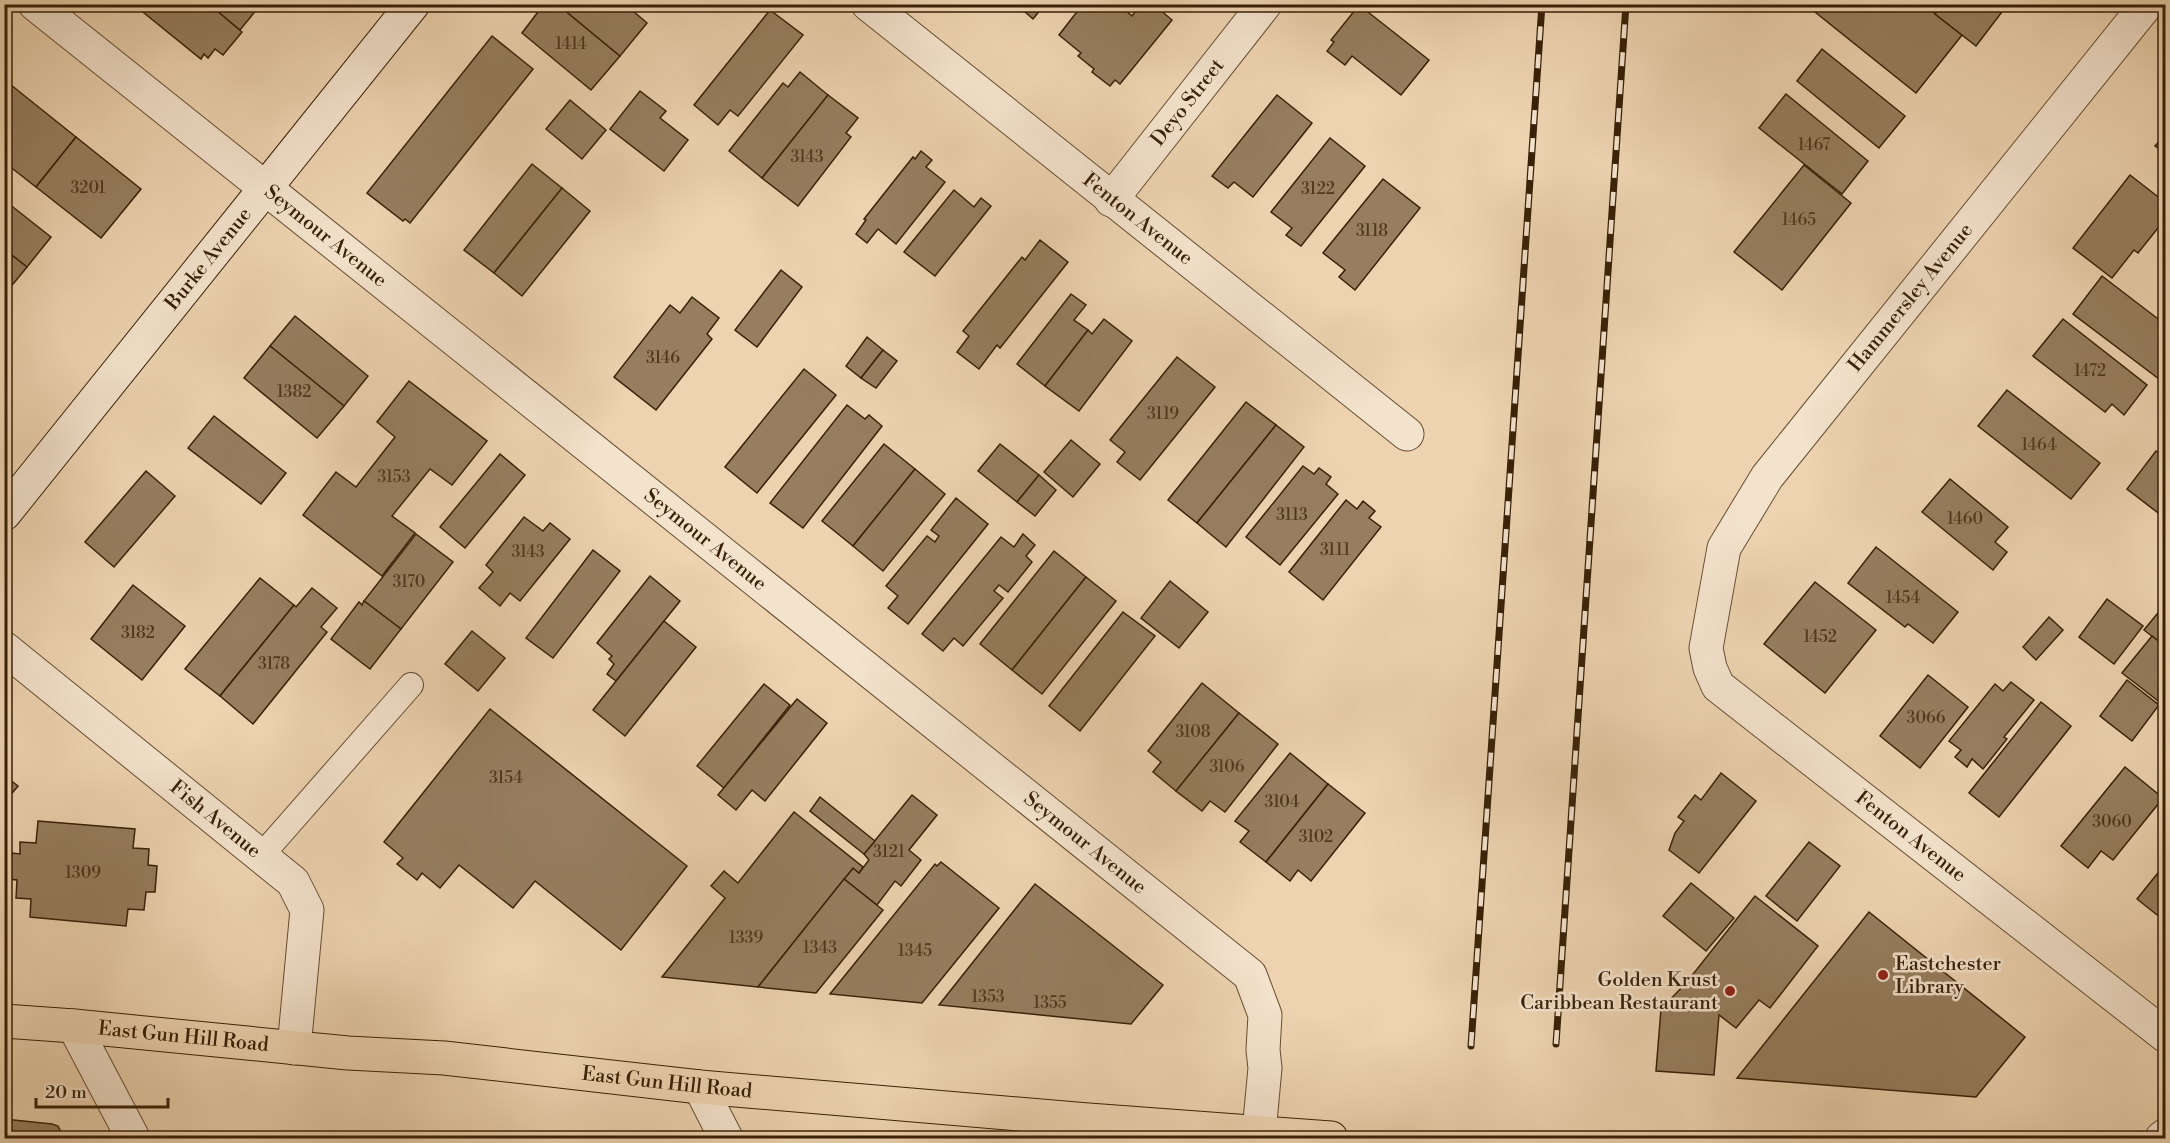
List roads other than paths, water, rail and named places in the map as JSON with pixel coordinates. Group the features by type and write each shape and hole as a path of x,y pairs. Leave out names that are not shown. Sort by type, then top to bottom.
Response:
{"main road":[{"name":"East Gun Hill Road","path":"4,1021 294,1048 444,1058 1087,1129 1259,1132 1331,1138"}],"street":[{"name":"Seymour Avenue","path":"35,4 1250,975 1265,1015 1265,1068 1259,1132"},
{"name":"Burke Avenue","path":"4,514 413,4"},
{"name":"Fenton Avenue","path":"868,4 1407,434"},
{"name":"Deyo Street","path":"1111,200 1265,4"},
{"name":"Hammersley Avenue","path":"1712,610 1724,548 1767,477 2147,4"},
{"name":"Fenton Avenue","path":"1712,610 1706,648 1710,668 1718,686 2166,1036"},
{"name":"Fish Avenue","path":"4,648 293,882 307,910 294,1048"},
{"path":"74,1026 133,1138"},
{"path":"700,1087 726,1138"},
{"path":"2162,1138 2166,1135"}],"lane":[{"path":"261,856 411,685"}],"railway":[{"path":"1471,1046 1542,4"},
{"path":"1556,1044 1626,4"}],"place":[{"name":"Eastchester Library","path":"1883,975"},
{"name":"Golden Krust Caribbean Restaurant","path":"1730,991"}]}
